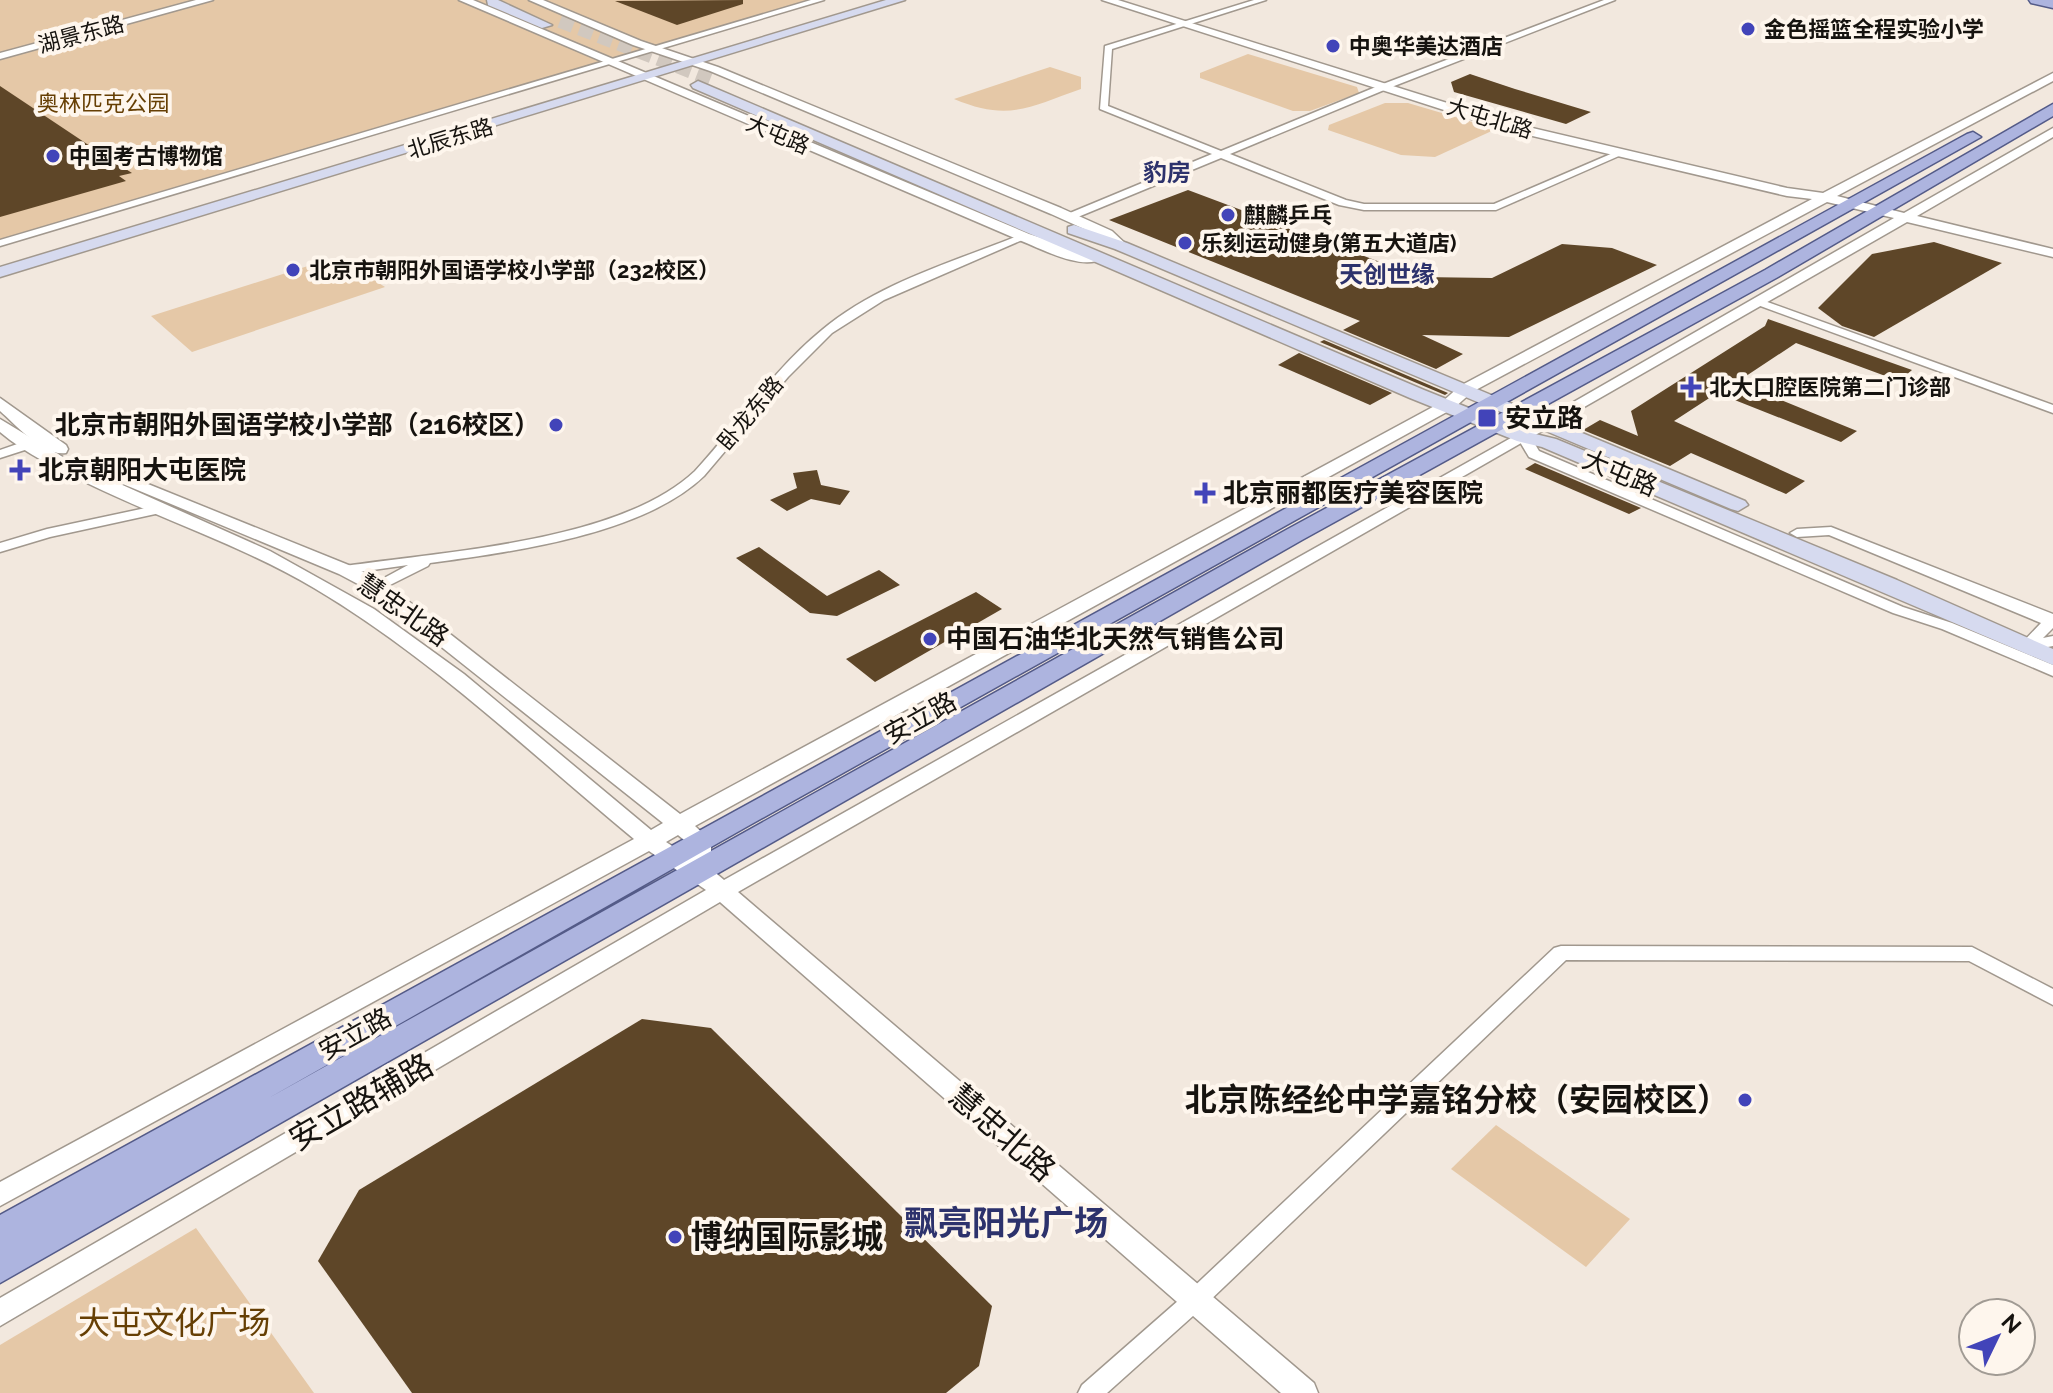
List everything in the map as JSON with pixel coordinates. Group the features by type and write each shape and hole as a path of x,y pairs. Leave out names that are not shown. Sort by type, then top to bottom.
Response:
{"main road":[{"path":"509,0 560,21"},
{"name":"北辰东路","path":"0,259 857,0"},
{"name":"北辰东路","path":"0,272 899,0"},
{"path":"2036,0 2053,4"},
{"path":"492,2 546,25"},
{"name":"大屯路","path":"705,83 1103,242 1121,246 1705,490 1797,533 2047,632 1889,585 1549,443 1497,426 1096,258 705,83"},
{"name":"安立路","path":"0,1267 701,857 1495,401 2053,91"},
{"path":"1520,412 2051,112"},
{"path":"1697,266 1743,262"},
{"path":"1732,293 1767,298"},
{"name":"安立路","path":"0,1233 660,849 701,857 1520,412"},
{"name":"大屯路","path":"2047,632 2053,658"}],"street":[{"name":"湖景东路","path":"0,54 194,0"},
{"name":"湖景东路","path":"0,54 208,0"},
{"name":"大屯路","path":"464,0 1024,237 1078,257 1096,258"},
{"name":"大屯路","path":"534,0 696,63 1069,217 1107,234 1121,246"},
{"name":"北辰东路","path":"0,243 820,0"},
{"name":"大屯北路","path":"1107,0 1507,126 1906,217"},
{"path":"1262,0 1108,48 1103,107 1218,155 1354,206 1496,207 1623,152"},
{"path":"1069,217 1386,86 1611,0"},
{"name":"安立路","path":"701,857 1448,405 1466,389 2053,76"},
{"name":"安立路","path":"701,857 1524,437 2053,132"},
{"path":"1906,217 2053,253"},
{"name":"卧龙东路","path":"345,570 572,533 621,517 669,495 692,480 768,390 807,348 829,332 891,293 1024,237"},
{"path":"1767,298 2053,409"},
{"name":"慧忠北路","path":"0,403 38,436 87,463 141,489 345,570 378,587 701,857 1303,1393"},
{"name":"慧忠北路","path":"0,424 26,445 155,510 275,561 356,605 445,670 660,849"},
{"path":"1524,437 1534,454 1870,599 1947,626 2053,671"},
{"path":"0,454 26,445"},
{"path":"0,548 73,527 155,510"},
{"name":"卧龙东路","path":"378,587 426,562 463,552"},
{"path":"0,1195 660,849"},
{"name":"安立路辅路","path":"0,1313 701,857"},
{"path":"1090,1393 1195,1300 1561,953 1972,954 2053,998"}],"green space":[{"name":"奥林匹克公园","path":"0,0 815,0 0,241"},
{"path":"1248,54 1357,87 1359,93 1310,111 1293,111 1200,78 1200,73"},
{"path":"1050,67 1081,77 1081,89 1032,106 1005,111 973,106 954,99"},
{"path":"1385,103 1408,103 1496,129 1435,157 1401,155 1328,130 1329,125"},
{"path":"311,265 355,268 385,287 192,352 151,316"},
{"path":"1496,1125 1630,1219 1586,1267 1451,1169"},
{"name":"大屯文化广场","path":"196,1228 314,1393 0,1393 0,1345"}],"building":[{"path":"743,0 743,4 677,25 615,1"},
{"path":"1470,74 1591,112 1566,124 1454,92 1451,82"},
{"name":"中国考古博物馆","path":"0,86 132,173 119,176 126,181 0,217"},
{"path":"1188,190 1420,277 1492,278 1562,244 1612,248 1657,265 1509,337 1422,335 1463,354 1436,369 1343,330 1360,321 1109,220"},
{"path":"1934,242 2002,263 1874,337 1842,326 1818,308 1872,254"},
{"path":"1768,319 1912,370 1899,381 1796,343 1737,382 1857,431 1841,442 1717,393 1674,421 1805,481 1786,494 1691,453 1670,466 1583,430 1600,420 1638,436 1631,411 1765,326"},
{"path":"1324,340 1448,393 1445,395 1320,342"},
{"path":"1299,353 1392,393 1370,405 1278,365"},
{"path":"1535,463 1641,508 1629,514 1525,469"},
{"path":"817,470 821,485 850,491 840,505 811,499 787,511 770,500 797,488 793,473"},
{"path":"759,547 827,596 879,570 900,585 837,616 810,613 736,558"},
{"name":"中国石油华北天然气销售公司","path":"976,592 1002,609 875,682 846,659"},
{"path":"642,1019 711,1028 992,1306 979,1366 946,1393 412,1393 318,1261 359,1190"}],"tunnel":[{"path":"560,21 713,80"}],"place":[{"name":"金色摇篮全程实验小学","path":"1748,29"},
{"name":"中奥华美达酒店","path":"1333,46"},
{"name":"中国考古博物馆","path":"53,156"},
{"name":"麒麟乒乓","path":"1228,215"},
{"name":"乐刻运动健身(第五大道店)","path":"1185,243"},
{"name":"北京市朝阳外国语学校小学部（232校区）","path":"293,270"},
{"name":"北大口腔医院第二门诊部","path":"1691,387"},
{"name":"安立路","path":"1487,418"},
{"name":"北京市朝阳外国语学校小学部（216校区）","path":"556,425"},
{"name":"北京朝阳大屯医院","path":"20,470"},
{"name":"北京丽都医疗美容医院","path":"1205,493"},
{"name":"中国石油华北天然气销售公司","path":"930,639"},
{"name":"北京陈经纶中学嘉铭分校（安园校区）","path":"1745,1100"},
{"name":"博纳国际影城","path":"675,1237"}],"district":[{"name":"豹房","path":"1167,173"},
{"name":"天创世缘","path":"1387,275"},
{"name":"飘亮阳光广场","path":"1006,1223"}]}
